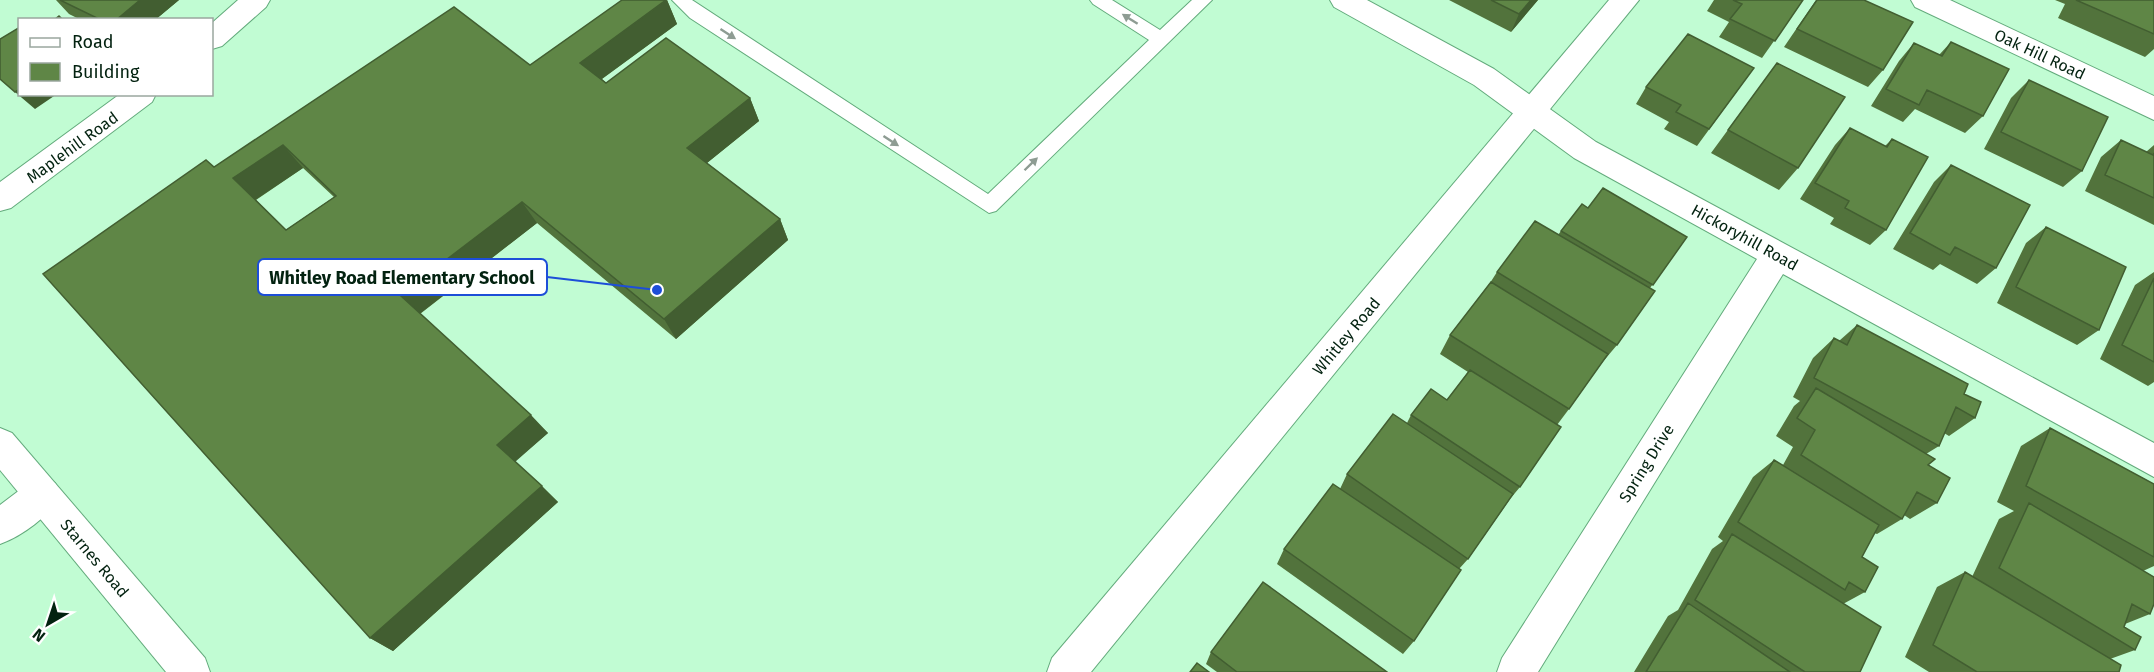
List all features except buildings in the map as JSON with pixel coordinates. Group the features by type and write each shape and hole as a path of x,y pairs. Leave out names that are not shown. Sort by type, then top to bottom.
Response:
{"street":[{"path":"213,38 256,0"},
{"name":"Hickoryhill Road","path":"1344,0 1484,77 1585,150 2154,461"},
{"name":"Whitley Road","path":"1066,672 1625,0"},
{"name":"Oak Hill Road","path":"1933,2 2154,109"},
{"name":"Maplehill Road","path":"0,199 139,96"},
{"name":"Spring Drive","path":"1516,672 1777,255"},
{"name":"Starnes Road","path":"0,444 190,672"},
{"path":"0,527 42,495"}],"lane":[{"path":"681,0 696,13 989,205 1203,0"},
{"path":"1099,0 1161,39"}],"place":[{"name":"Whitley Road Elementary School","path":"657,290"}]}
